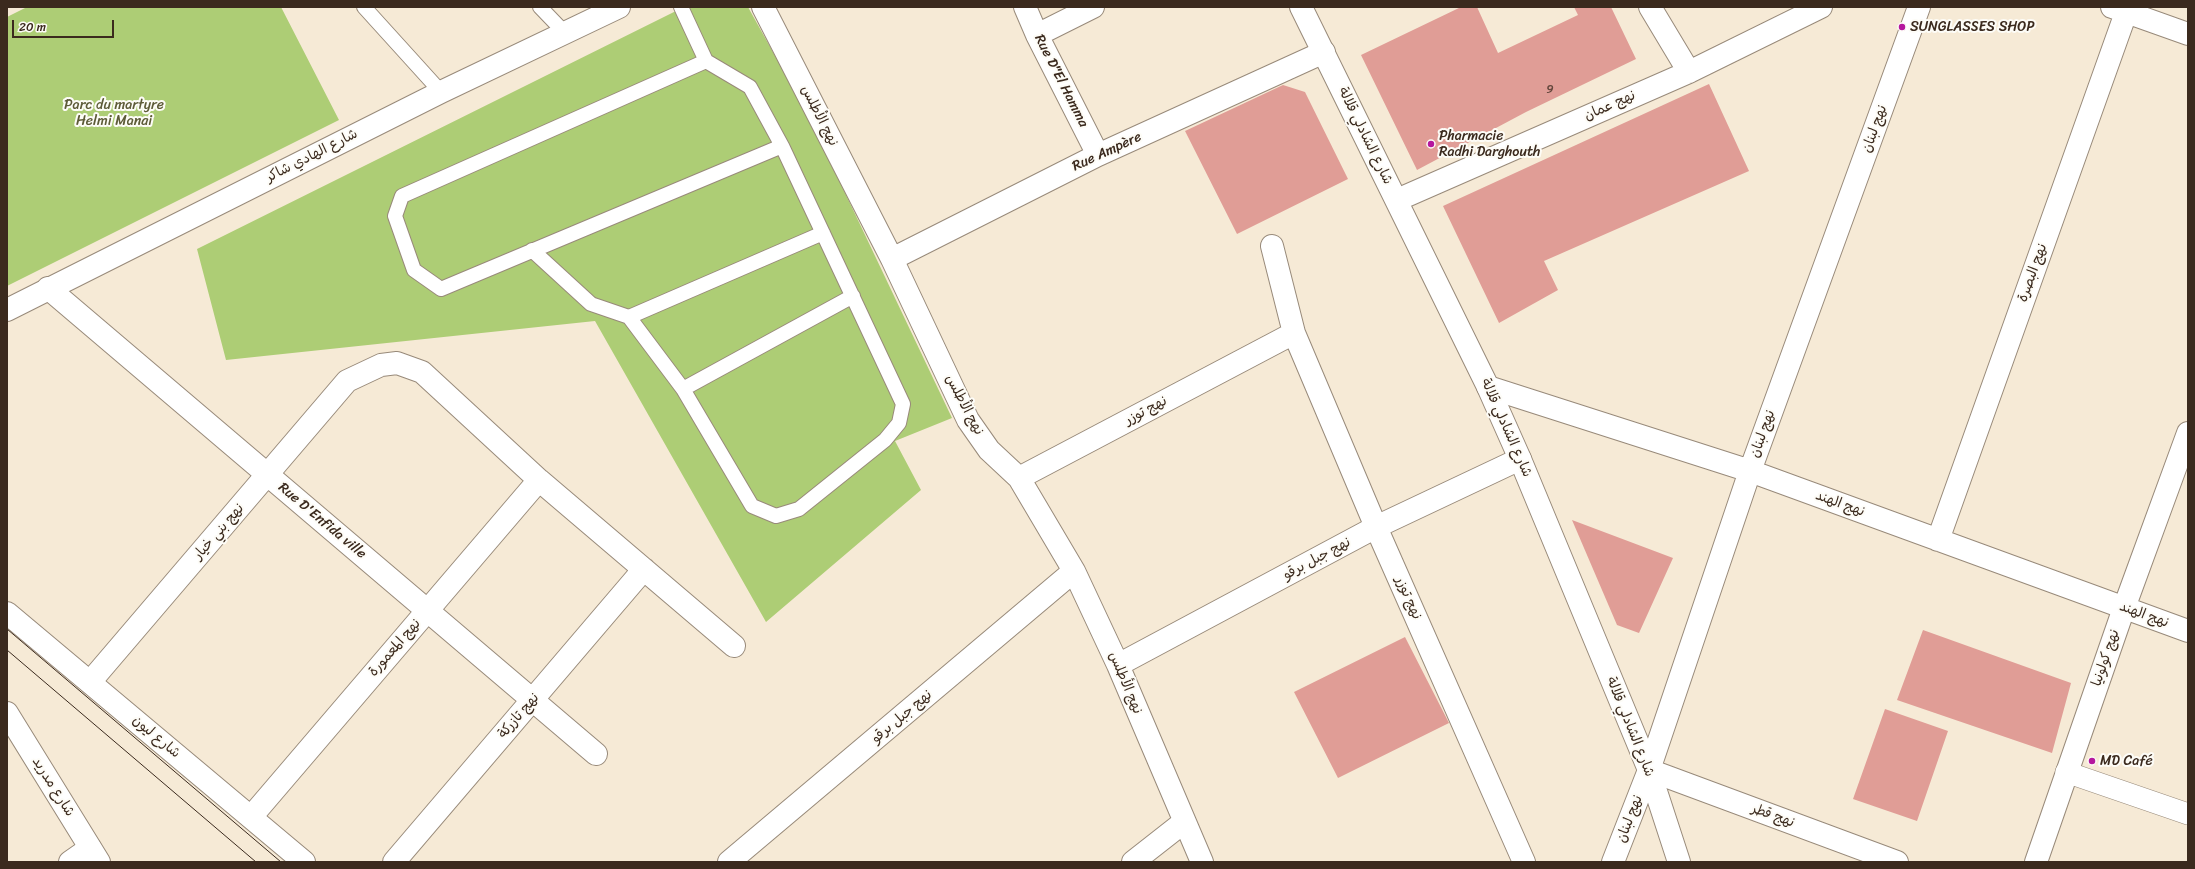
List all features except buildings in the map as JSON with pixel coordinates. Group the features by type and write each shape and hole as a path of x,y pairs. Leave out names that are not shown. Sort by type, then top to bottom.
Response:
{"street":[{"name":"نهج الأطلس","path":"763,7 892,259 968,420 989,450 1019,478 1074,571 1118,665 1202,862"},
{"name":"Rue D\"El Hamma","path":"1025,7 1037,35 1098,155"},
{"path":"1037,35 1093,7"},
{"name":"شارع الشادلي قلالة","path":"1301,7 1488,387 1520,460 1649,770 1679,862"},
{"path":"1650,7 1689,72"},
{"name":"نهج عمان","path":"1397,200 1689,72 1821,7"},
{"name":"نهج لبنان","path":"1613,862 1649,770 1750,471 1919,7"},
{"name":"شارع الهادي شاكر","path":"7,310 48,288 441,92 617,8"},
{"path":"2122,9 2188,34"},
{"name":"نهج البصرة","path":"1938,540 2122,9"},
{"name":"Rue Ampère","path":"892,259 1098,155 1324,52"},
{"name":"نهج توزر","path":"1272,246 1294,333 1376,527 1524,862"},
{"name":"Rue D'Enfida ville","path":"48,288 596,754"},
{"name":"نهج توزر","path":"1019,478 1294,333"},
{"name":"نهج بني خيار","path":"90,682 347,382 387,365 398,363 422,372 539,480"},
{"name":"نهج الهند","path":"1488,387 1750,471 2188,632"},
{"name":"نهج كولونيا","path":"2036,862 2124,608 2188,434"},
{"name":"نهج جبل برقو","path":"1118,665 1376,527 1520,460"},
{"path":"539,480 734,646"},
{"name":"نهج المعمورة","path":"251,817 539,480"},
{"name":"نهج تازركة","path":"394,862 644,569"},
{"name":"نهج جبل برقو","path":"729,862 1074,571"},
{"name":"شارع ليون","path":"7,613 304,862"},
{"name":"شارع مدريد","path":"7,713 94,855"},
{"name":"نهج قطر","path":"1649,770 1897,862"},
{"path":"2066,772 2188,814"},
{"path":"1133,862 1184,822"},
{"path":"70,862 94,855"}],"lane":[{"path":"364,7 441,92"},
{"path":"540,7 565,33"},
{"path":"532,250 591,304 629,317 683,389 752,506 776,516 799,509 885,440 899,423 903,404 782,146 750,88 706,61 681,7"},
{"path":"706,61 402,196 395,216 414,270 441,289 782,146"},
{"path":"629,317 823,233"},
{"path":"683,389 853,296"}],"green space":[{"name":"Parc du martyre Helmi Manai","path":"27,7 281,7 339,120 7,286 7,17"},
{"path":"684,7 748,7 809,117 952,418 895,441 921,490 766,622 595,321 226,360 197,249"}],"tram line":[{"path":"7,629 281,862"},
{"path":"7,650 256,862"}],"place":[{"name":"SUNGLASSES SHOP","path":"1902,27"},
{"name":"Pharmacie Radhi Darghouth","path":"1431,144"},
{"name":"MD Café","path":"2092,761"}]}
